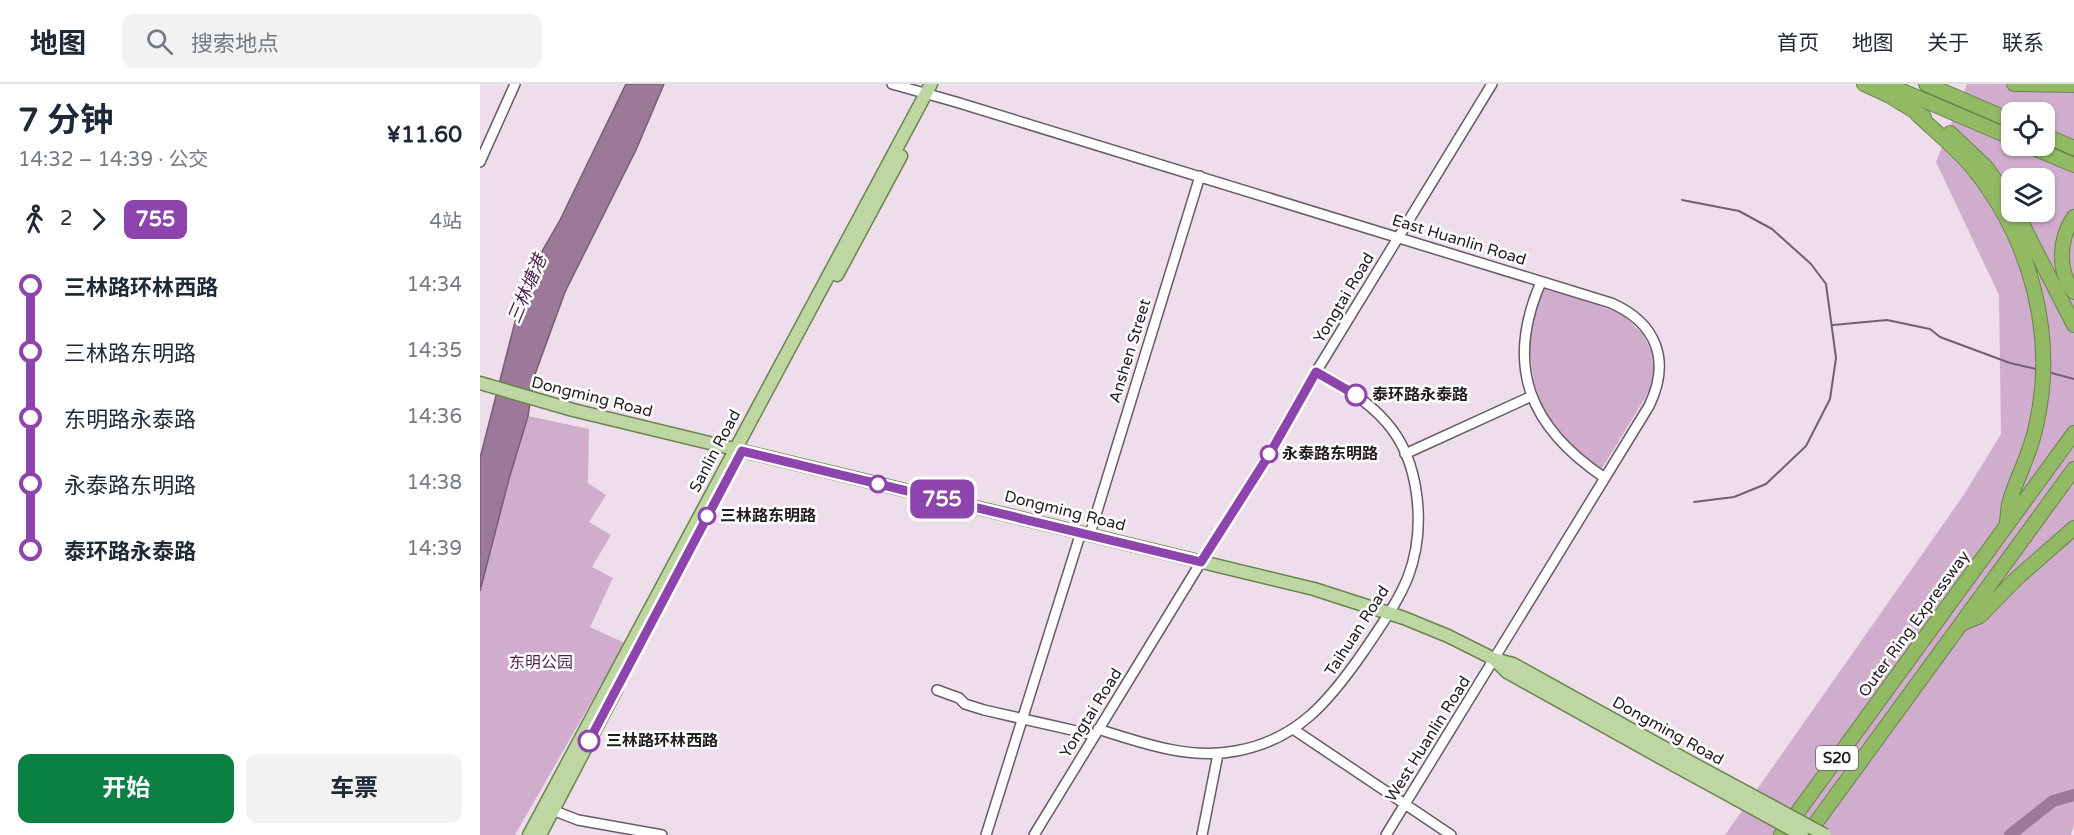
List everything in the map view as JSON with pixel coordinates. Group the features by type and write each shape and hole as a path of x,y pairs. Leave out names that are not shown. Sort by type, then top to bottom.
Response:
{"highway":[{"path":"1864,84 1890,96 1917,114 1963,157 1987,187 2015,236 2033,283 2043,332 2043,385 2036,426 2026,463 2010,501 2007,525"},
{"path":"1886,84 2001,133"},
{"path":"1926,84 2001,116"},
{"path":"2014,84 2070,85"},
{"path":"1917,114 1937,122 1956,137 1985,166 2001,188"},
{"path":"2055,140 2074,148"},
{"path":"2053,156 2074,165"},
{"path":"2074,217 2063,237 2062,254 2064,272 2074,292"},
{"path":"2021,222 2074,325"},
{"name":"Outer Ring Expressway","path":"1781,835 2074,433"},
{"name":"S20","path":"1807,835 2074,469"},
{"path":"1961,624 1980,616 2016,579 2074,528"}],"main road":[{"name":"Sanlin Road","path":"529,835 549,809 662,601 738,450 933,89"},
{"name":"Dongming Road","path":"486,385 532,400 1314,589 1389,613 1424,625 1494,659 1513,664 1802,835"},
{"name":"Dongming Road","path":"1677,760 1825,835"},
{"name":"Sanlin Road","path":"540,835 549,809"}],"street":[{"path":"480,162 515,84"},
{"name":"East Huanlin Road","path":"892,84 933,89 1200,176 1623,308 1643,324 1657,347 1660,361 1660,377 1656,391 1494,659"},
{"name":"Yongtai Road","path":"1034,835 1269,455 1316,372 1492,84"},
{"name":"Anshen Street","path":"986,835 1200,176"},
{"path":"1541,282 1529,311 1525,334 1525,364 1532,396 1545,421 1565,447 1605,478"},
{"name":"Taihuan Road","path":"937,690 959,698 965,704 1022,719 1096,732 1160,747 1218,754 1254,747 1293,729 1323,705 1339,687 1389,613 1408,577 1418,541 1418,502 1405,454 1393,432 1378,414 1356,396 1316,372"},
{"path":"1405,454 1532,396"},
{"name":"West Huanlin Road","path":"1386,835 1494,659"},
{"path":"1293,729 1451,835"},
{"path":"1202,835 1218,754"},
{"path":"549,809 578,820 663,835"}],"green space":[{"path":"1967,84 2074,84 2074,825 2071,835 1725,835 1963,496 2001,434 1999,295 1936,162"},
{"path":"1544,287 1622,314 1643,334 1653,355 1656,375 1650,390 1601,470 1562,436 1544,410 1538,395 1530,344 1533,321"},
{"name":"东明公园","path":"528,416 589,429 588,483 606,495 589,522 611,535 592,567 613,578 590,627 625,643 515,835 480,835 480,591"}],"water":[{"name":"三林塘港","path":"626,84 664,84 636,150 565,292 534,377 528,416 480,591 480,458 526,279 560,220"}],"waterway":[{"path":"1682,200 1739,211 1772,229 1811,264 1826,284 1836,358 1830,399 1806,446 1766,484 1734,497 1694,502"},
{"path":"1833,325 1887,320 1930,329 1940,337 2010,363 2036,369"},
{"path":"2048,372 2074,379"},
{"path":"2010,835 2053,801 2074,795"}],"bus line":[{"name":"755","path":"589,741 742,451 1201,562 1283,432 1316,372 1356,395"}],"place":[{"name":"泰环路永泰路","path":"1356,395"},
{"name":"永泰路东明路","path":"1269,454"},
{"name":"三林路东明路","path":"707,516"},
{"name":"三林路环林西路","path":"589,741"}]}
